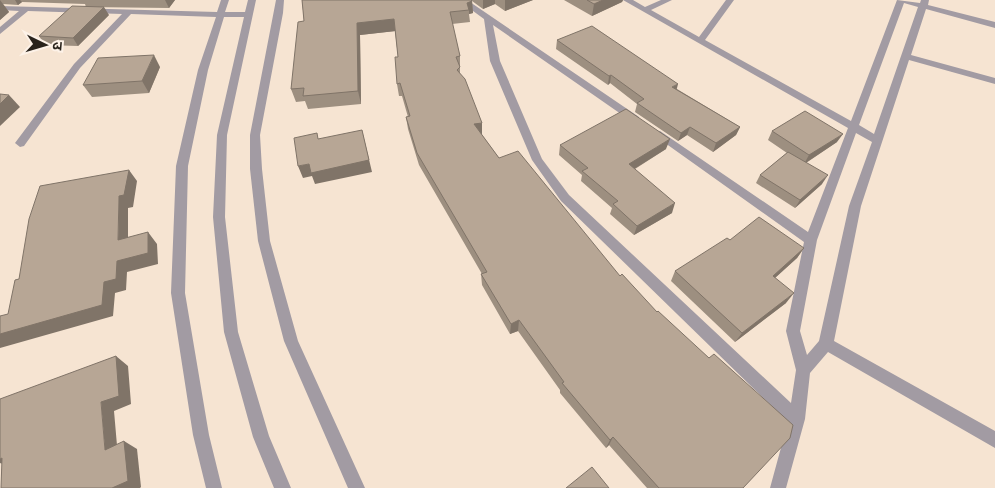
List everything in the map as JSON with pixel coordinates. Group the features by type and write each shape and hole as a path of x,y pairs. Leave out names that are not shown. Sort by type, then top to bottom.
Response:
{"street":[{"path":"214,488 201,436 178,293 182,166 203,70 219,14 225,0"},
{"path":"252,0 222,135 219,217 232,332 261,437 283,488"},
{"path":"280,0 279,14 255,135 256,169 264,241 291,341 357,488"},
{"path":"462,0 811,240"},
{"path":"627,0 877,140"},
{"path":"645,10 668,0"},
{"path":"700,41 730,0"},
{"path":"778,488 797,419 803,370 793,331 811,240 901,0 924,3 995,24"},
{"path":"803,370 826,344 848,234 877,140 924,3"},
{"path":"0,8 250,15"},
{"path":"0,31 26,9"},
{"path":"20,143 77,66 128,12"},
{"path":"488,19 495,61 537,160 548,177 565,198 797,419"},
{"path":"906,56 995,81"},
{"path":"826,344 995,440"}],"building":[{"path":"302,0 472,1 467,3 469,10 450,12 460,56 456,57 460,67 457,70 465,79 482,123 474,124 499,158 518,151 620,276 622,274 657,312 709,358 714,354 793,425 790,438 743,488 659,488 613,437 610,440 562,383 564,382 519,320 511,324 481,274 487,272 417,153 406,117 410,116 400,83 397,84 395,57 398,57 394,19 357,23 358,91 303,96 304,88 291,89 298,22 304,21"},
{"path":"587,0 603,0 594,4"},
{"path":"72,6 104,7 73,38 39,36"},
{"path":"592,26 678,84 672,87 740,127 716,143 690,127 681,133 637,103 644,99 557,40"},
{"path":"154,55 142,81 83,85 98,58"},
{"path":"0,94 9,95 0,104"},
{"path":"626,109 670,139 629,164 675,203 637,226 613,204 618,201 582,171 588,168 560,145"},
{"path":"805,111 843,134 809,155 772,131"},
{"path":"362,130 369,160 311,173 309,164 298,166 294,138 317,133 318,139"},
{"path":"788,152 828,175 800,200 760,175"},
{"path":"129,170 124,195 119,196 118,240 148,232 148,253 117,261 116,279 104,282 102,305 0,334 0,316 8,314 15,280 19,279 29,219 40,186"},
{"path":"759,217 804,248 773,276 794,293 742,333 675,271 727,238 730,240"},
{"path":"116,356 119,396 101,402 105,450 124,441 128,481 112,488 1,488 0,399"},
{"path":"592,467 609,488 566,488"}]}
